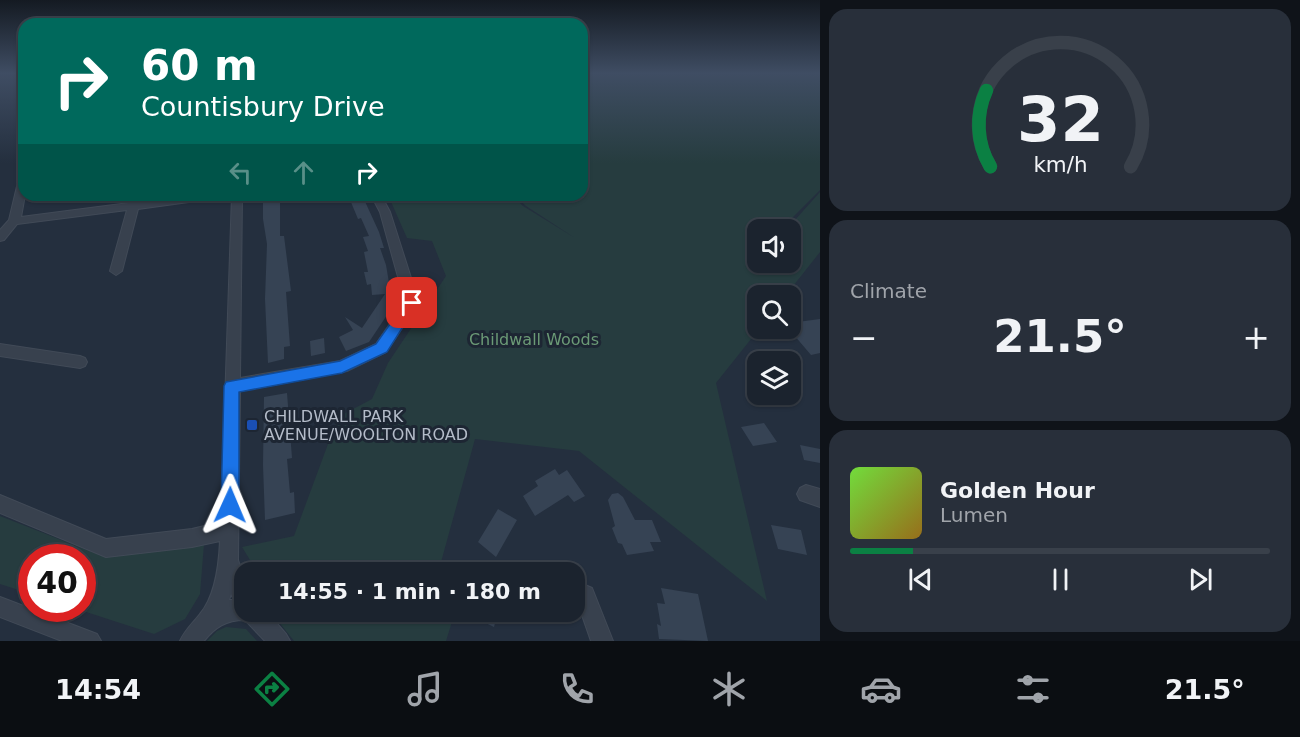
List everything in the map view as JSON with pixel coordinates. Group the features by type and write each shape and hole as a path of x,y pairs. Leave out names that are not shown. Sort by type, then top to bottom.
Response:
{"street":[{"path":"0,237 14,221 19,201"},
{"path":"14,221 135,201 116,272"},
{"path":"191,640 209,620 223,590 229,556 237,201"},
{"path":"232,386 342,367 381,348 412,303 385,212 379,201"},
{"path":"0,350 80,362"},
{"path":"0,504 106,548 192,538 230,529"},
{"path":"229,556 234,575"},
{"path":"585,595 602,641"},
{"path":"0,607 90,641"},
{"path":"209,620 224,612 234,612"},
{"path":"261,622 279,641"}],"green space":[{"name":"Childwall Woods","path":"588,103 820,103 820,190 791,219 747,219 747,273 801,273 801,219 796,219 820,192 820,252 794,285 747,285 747,339 751,339 716,383 767,601 579,451 475,439 441,562 251,562 242,547 294,536 338,417 372,399 388,363 446,276 432,241 407,238 391,201 518,201 575,238 521,201 588,201"},
{"path":"0,516 71,544 18,544 18,590 0,584"},
{"path":"204,544 200,594 185,619 154,634 96,615 96,554 102,556"},
{"path":"279,622 452,622 446,641 294,641"},
{"path":"226,627 246,629 257,641 207,641 217,631"}],"building":[{"path":"263,201 280,201 280,236 284,236 291,291 286,292 290,346 284,347 284,359 268,363 265,299 267,244"},
{"path":"350,201 365,201 379,232 384,248 380,248 386,265 393,306 369,342 346,351 339,337 353,330 345,317 362,328 385,294 372,295 371,284 367,285 364,272 368,272 364,252 368,251 363,237 369,236 361,218 358,219"},
{"path":"820,319 820,353 811,355 797,339 801,339 801,322"},
{"path":"324,338 325,353 311,356 310,341"},
{"path":"287,393 292,458 287,459 290,493 294,492 295,513 265,520 264,397"},
{"path":"764,423 777,442 753,446 741,427"},
{"path":"800,445 820,449 820,463 804,460"},
{"path":"555,469 559,475 567,470 585,496 574,502 568,495 535,516 523,496 538,486 535,481"},
{"path":"618,493 623,497 635,520 652,520 661,542 650,542 654,551 627,555 622,544 618,543 612,528 615,526 608,500 612,494"},
{"path":"498,509 517,520 496,557 478,542"},
{"path":"771,525 801,530 807,555 778,549"},
{"path":"661,588 698,594 708,641 659,639 657,624 661,626 657,603 665,604"},
{"path":"484,622 495,622 494,627"}],"place":[{"name":"CHILDWALL PARK AVENUE/WOOLTON ROAD","path":"252,425"}],"route":[{"path":"230,505 232,386 342,367 381,348 412,303"}]}
